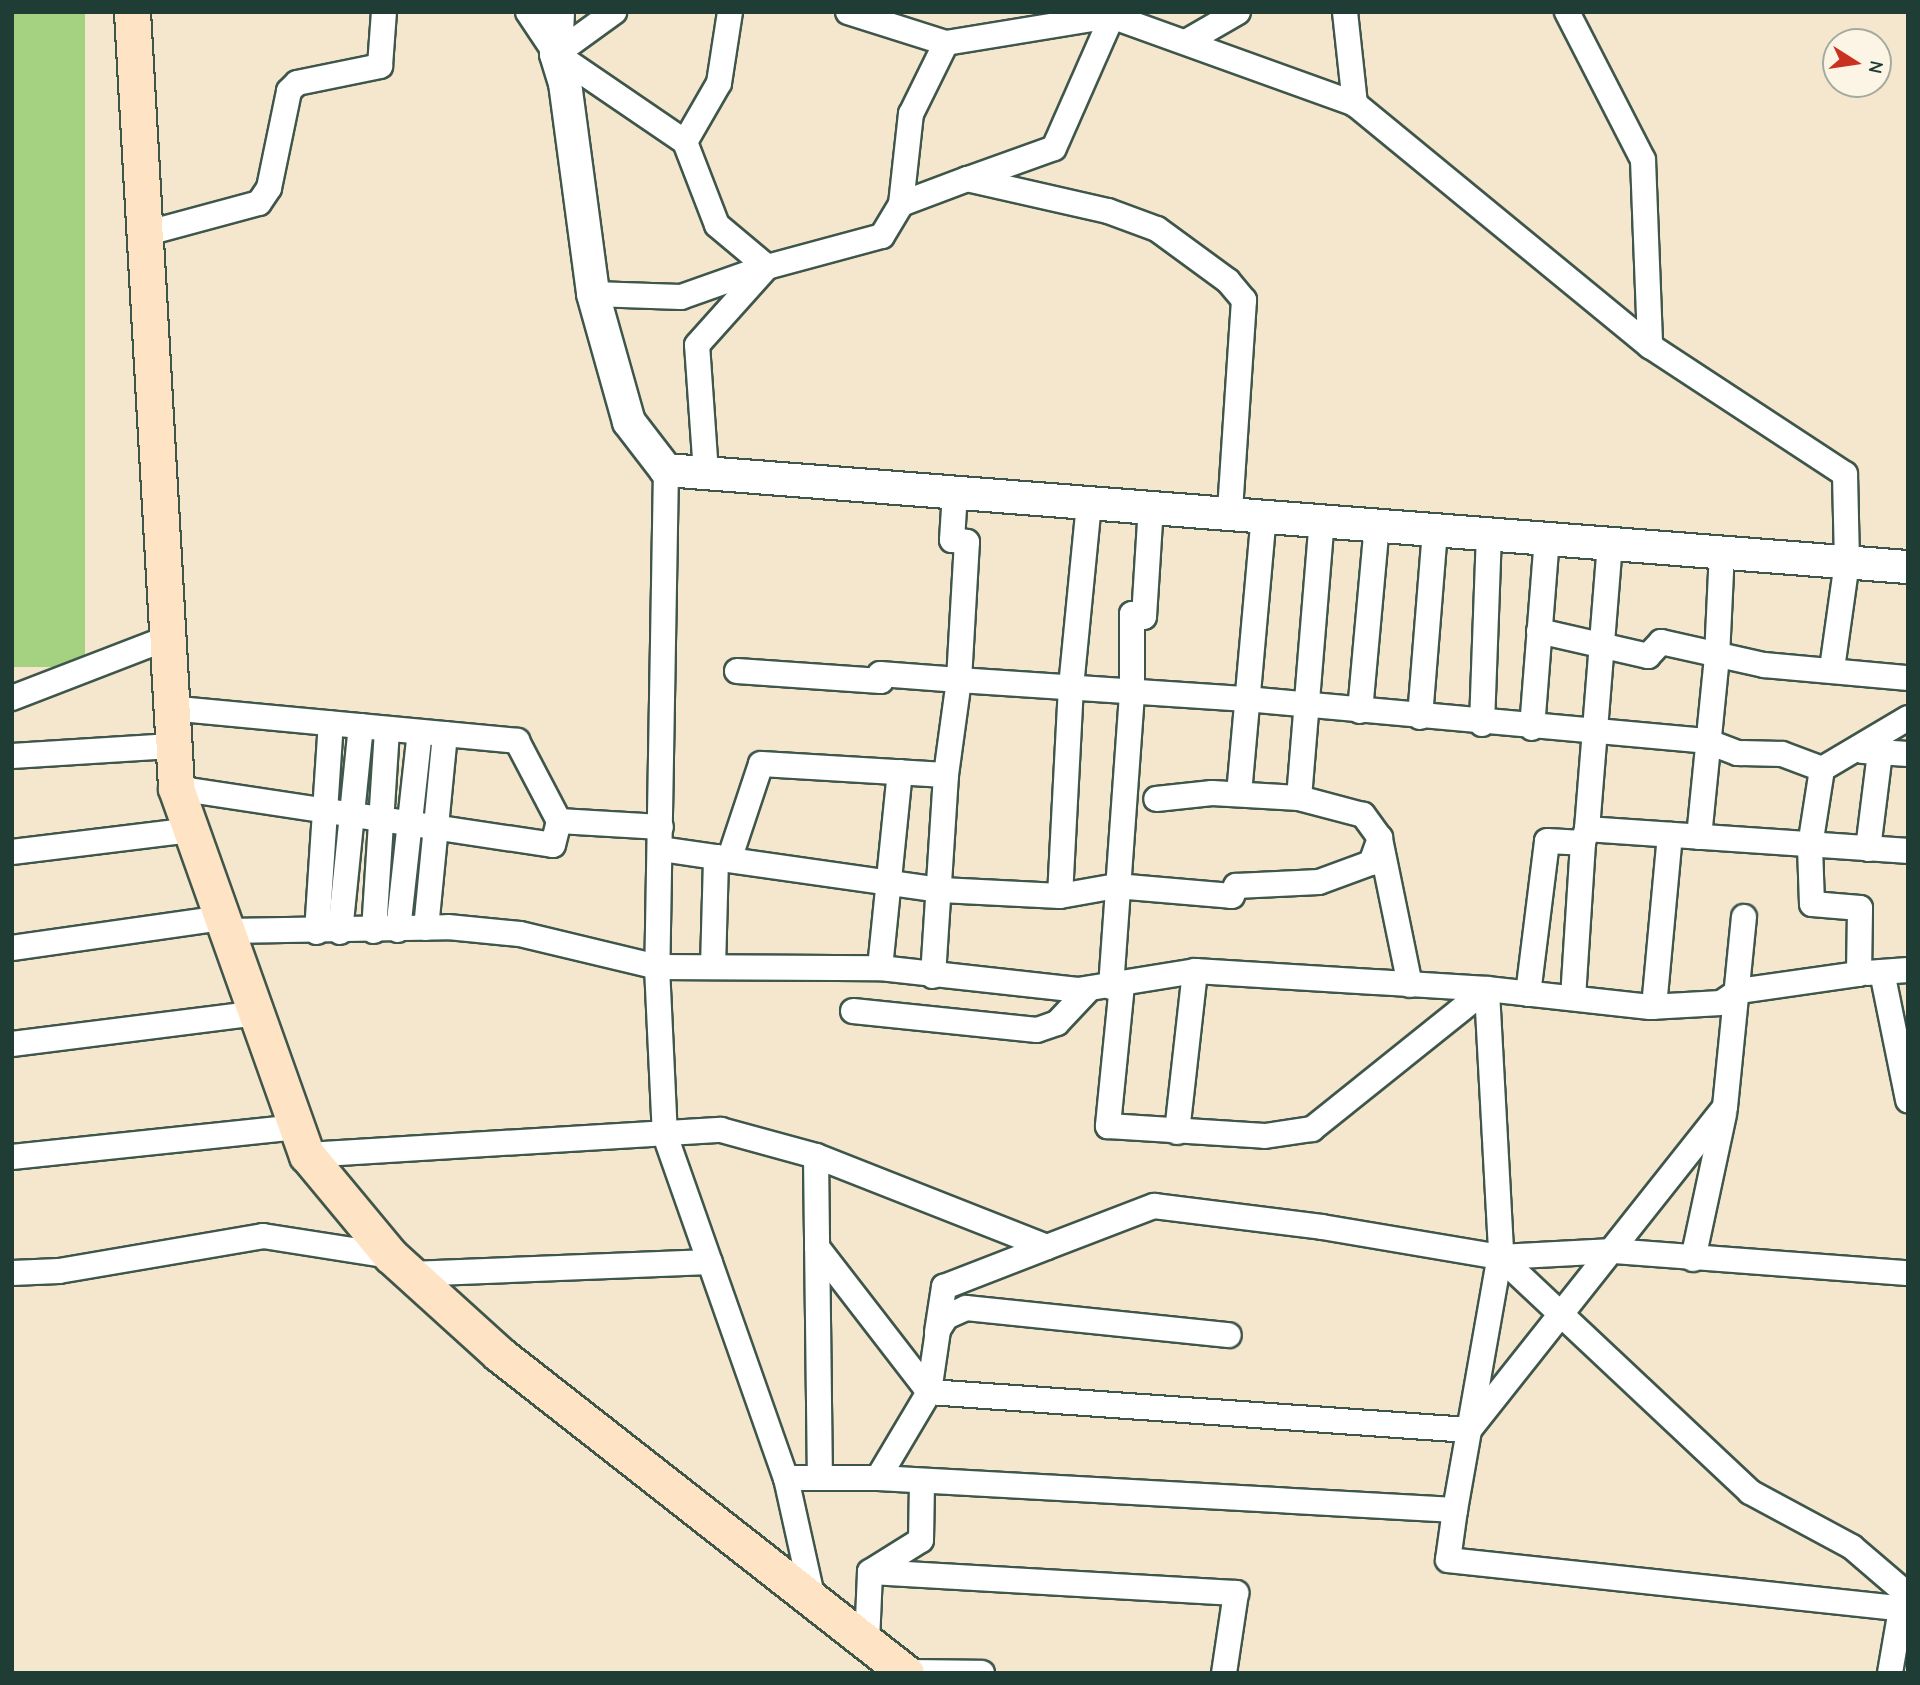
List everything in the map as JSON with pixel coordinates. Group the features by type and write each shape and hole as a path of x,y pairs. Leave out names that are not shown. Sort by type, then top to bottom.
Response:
{"main road":[{"path":"132,12 165,639 176,789 302,1141 401,1265 499,1354 904,1672"}],"street":[{"path":"144,234 259,203 269,188 289,91 297,82 380,66 384,12"},
{"path":"528,12 556,54 565,83 593,294 629,422 666,470 657,967 665,1135 786,1478 813,1600"},
{"path":"556,54 558,12"},
{"path":"556,54 614,12"},
{"path":"685,142 719,83 730,12"},
{"path":"848,12 946,43 1064,16 1112,13 1355,104 1650,346 1845,474 1847,562 1832,670"},
{"path":"1345,12 1355,104"},
{"path":"1567,12 1643,160 1650,346"},
{"path":"901,204 1054,148 1112,13"},
{"path":"1231,58 1233,14"},
{"path":"1186,42 1233,14"},
{"path":"593,294 681,297 767,267 882,236 901,204 911,114 946,43"},
{"path":"556,54 685,142 718,225 767,267"},
{"path":"967,179 1108,211 1157,229 1228,281 1244,300 1230,513"},
{"path":"706,473 697,345 767,267"},
{"path":"666,470 1908,567"},
{"path":"933,976 941,890 946,775 959,680 967,542 952,540 955,492"},
{"path":"1060,896 1071,687 1089,503"},
{"path":"1151,507 1144,617 1132,614 1132,692 1107,987 1108,1126 1265,1136 1312,1129 1487,989"},
{"path":"1239,794 1264,516"},
{"path":"1299,798 1322,520"},
{"path":"1360,711 1377,525"},
{"path":"1420,718 1435,529"},
{"path":"1482,724 1489,534"},
{"path":"1532,728 1548,538"},
{"path":"1573,998 1592,732 1610,543"},
{"path":"1699,837 1706,741 1717,657 1721,551"},
{"path":"1539,631 1601,643 1648,656 1661,642 1717,657 1908,678"},
{"path":"12,698 165,639"},
{"path":"737,671 881,681 880,674 1246,699 1482,724 1706,741 1737,753 1782,754 1822,769"},
{"path":"169,708 517,741 559,821 553,845 176,789"},
{"path":"1822,769 1908,718"},
{"path":"328,932 324,811 331,723"},
{"path":"328,932 353,815 361,726"},
{"path":"386,930 381,819 387,729"},
{"path":"386,930 410,823 420,732"},
{"path":"426,928 445,734"},
{"path":"12,756 172,746"},
{"path":"1854,750 1908,754"},
{"path":"1868,849 1880,752"},
{"path":"713,967 722,858 761,764 946,775"},
{"path":"1822,769 1810,846 1812,904 1860,908 1871,973 1904,1064 1908,1101"},
{"path":"880,968 900,772"},
{"path":"1156,799 1239,794 1299,798 1363,815 1380,838 1410,985"},
{"path":"559,821 661,838 722,858 941,890 1060,896 1116,886 1232,895 1236,886 1319,881 1371,863 1380,838"},
{"path":"12,852 191,830"},
{"path":"1654,1007 1670,835"},
{"path":"1528,994 1547,841 1585,836 1670,835 1908,851"},
{"path":"1693,1259 1726,1107 1744,916"},
{"path":"12,948 225,925 328,932 426,928 520,934 657,967 880,968 933,976 1107,987 1195,971 1487,989 1654,1007 1721,1003 1738,991 1908,970"},
{"path":"1177,1132 1195,971"},
{"path":"853,1012 1037,1030 1057,1023 1107,987"},
{"path":"1487,989 1500,1257 1448,1560 1905,1604"},
{"path":"12,1044 257,1013"},
{"path":"1469,1430 1563,1316 1726,1107"},
{"path":"12,1157 302,1141 665,1135 721,1130 816,1156 1047,1247"},
{"path":"816,1156 820,1478"},
{"path":"878,1478 929,1392 944,1287 1154,1206 1322,1227 1500,1257 1614,1251 1908,1273"},
{"path":"12,1273 59,1271 263,1236 401,1265 710,1262"},
{"path":"817,1247 929,1392 1469,1430"},
{"path":"1500,1257 1750,1492 1852,1547 1905,1604"},
{"path":"929,1392 938,1329 946,1317 966,1308 1229,1335"},
{"path":"786,1478 878,1478 1455,1510"},
{"path":"870,1572 921,1540 922,1482"},
{"path":"867,1643 870,1572"},
{"path":"870,1572 1236,1593 1224,1673"},
{"path":"1890,1673 1905,1604"},
{"path":"904,1672 982,1673"}],"green space":[{"path":"12,12 85,12 85,667 12,667"}]}
